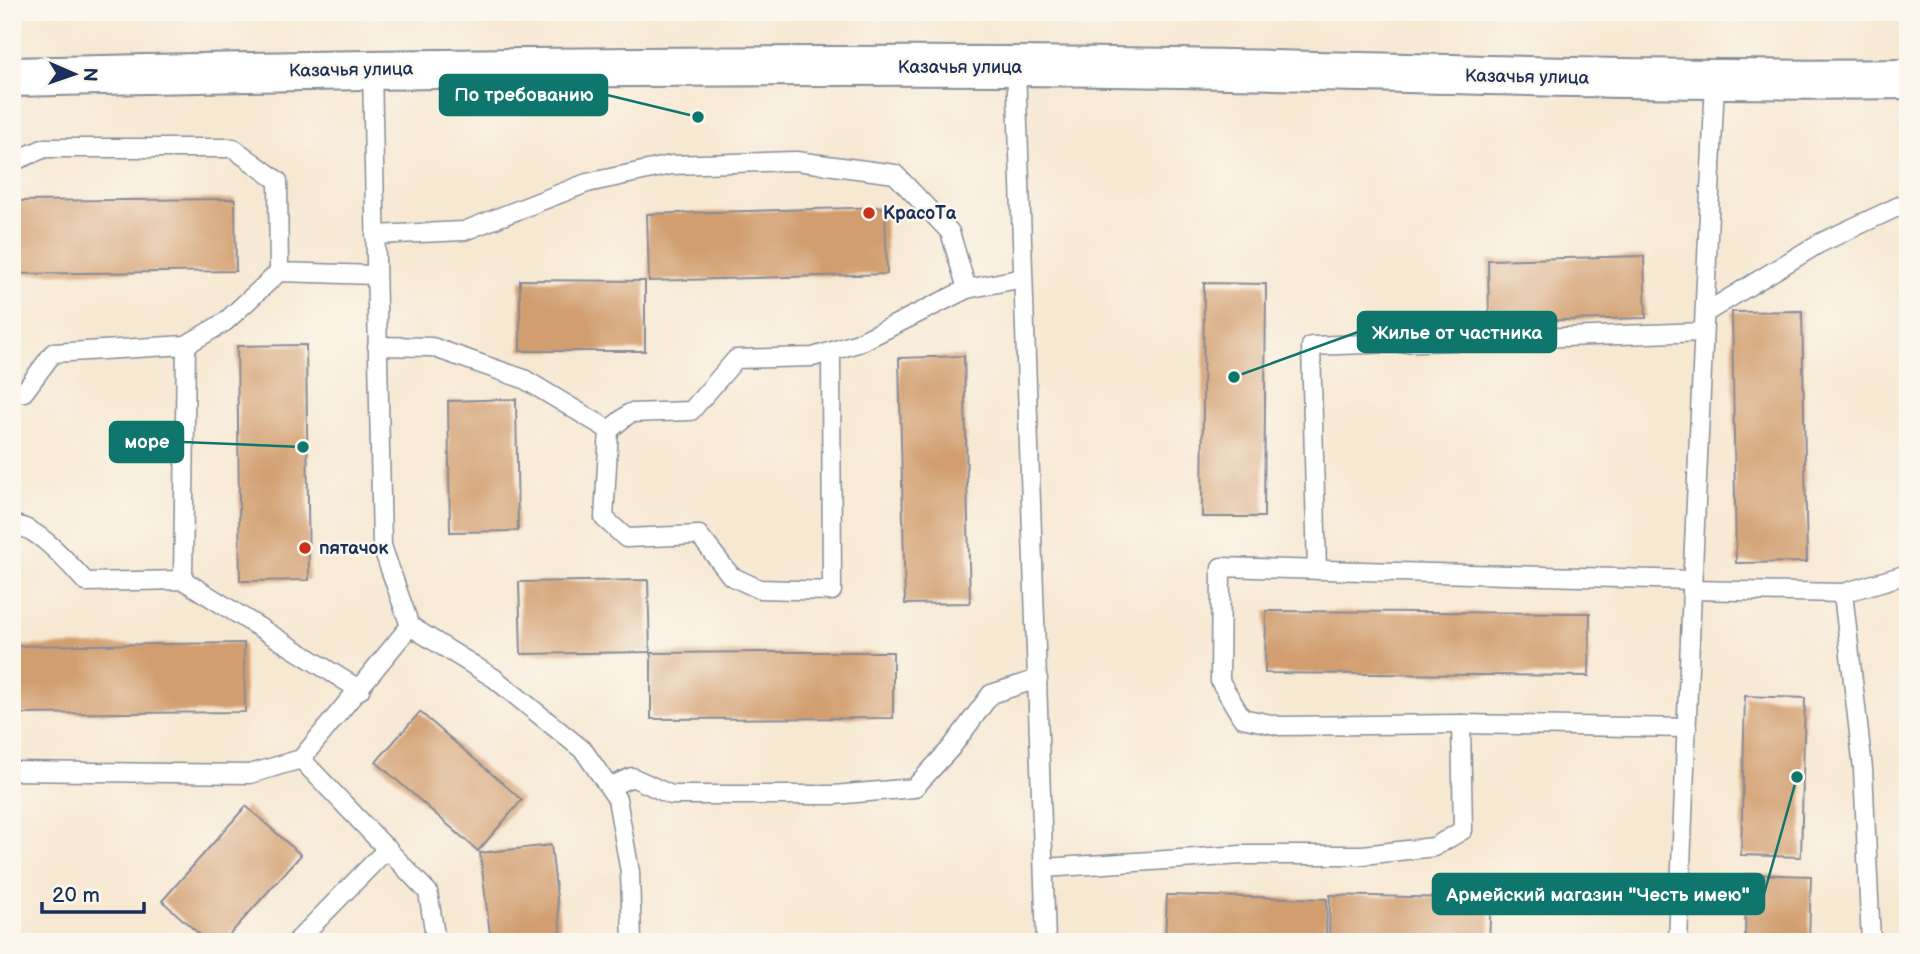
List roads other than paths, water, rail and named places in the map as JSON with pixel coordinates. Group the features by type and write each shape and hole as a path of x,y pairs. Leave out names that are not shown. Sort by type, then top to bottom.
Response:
{"street":[{"name":"Казачья улица","path":"12,77 372,69 1016,66 1715,81 1908,79"}],"lane":[{"path":"1016,66 1046,942"},
{"path":"372,69 382,546 410,626 494,678 584,751 617,799 630,872 632,942"},
{"path":"1678,942 1715,81"},
{"path":"12,162 45,148 233,148 278,181 279,272"},
{"path":"375,235 464,231 587,183 671,165 796,161 895,174 950,232 967,289"},
{"path":"1704,313 1818,244 1908,202"},
{"path":"12,392 24,392 53,353 186,345 225,322 279,272 376,275"},
{"path":"831,352 832,590 760,589 731,576 699,535 626,538 604,518 609,430 630,413 691,411 736,359 813,357 831,352 858,343 967,289 1023,278"},
{"path":"1317,570 1311,346 1703,332"},
{"path":"183,580 186,345"},
{"path":"377,346 432,347 524,380 609,430"},
{"path":"12,525 20,525 49,544 86,582 183,580 360,690"},
{"path":"1687,728 1461,724 1280,726 1241,718 1220,681 1221,567 1843,593 1908,574"},
{"path":"1843,593 1863,768 1871,942"},
{"path":"12,771 250,774 301,759 410,626"},
{"path":"608,787 632,777 671,795 834,795 914,788 951,748 991,694 1038,679"},
{"path":"1044,868 1215,856 1363,855 1434,847 1463,830 1461,724"},
{"path":"301,759 428,892 436,942"},
{"path":"296,942 388,848"}],"place":[{"name":"По требованию","path":"698,117"},
{"name":"КрасоТа","path":"869,213"},
{"name":"Жилье от частника","path":"1234,377"},
{"name":"море","path":"303,447"},
{"name":"пятачок","path":"305,548"},
{"name":"Армейский магазин \"Честь имею\"","path":"1797,777"}]}
